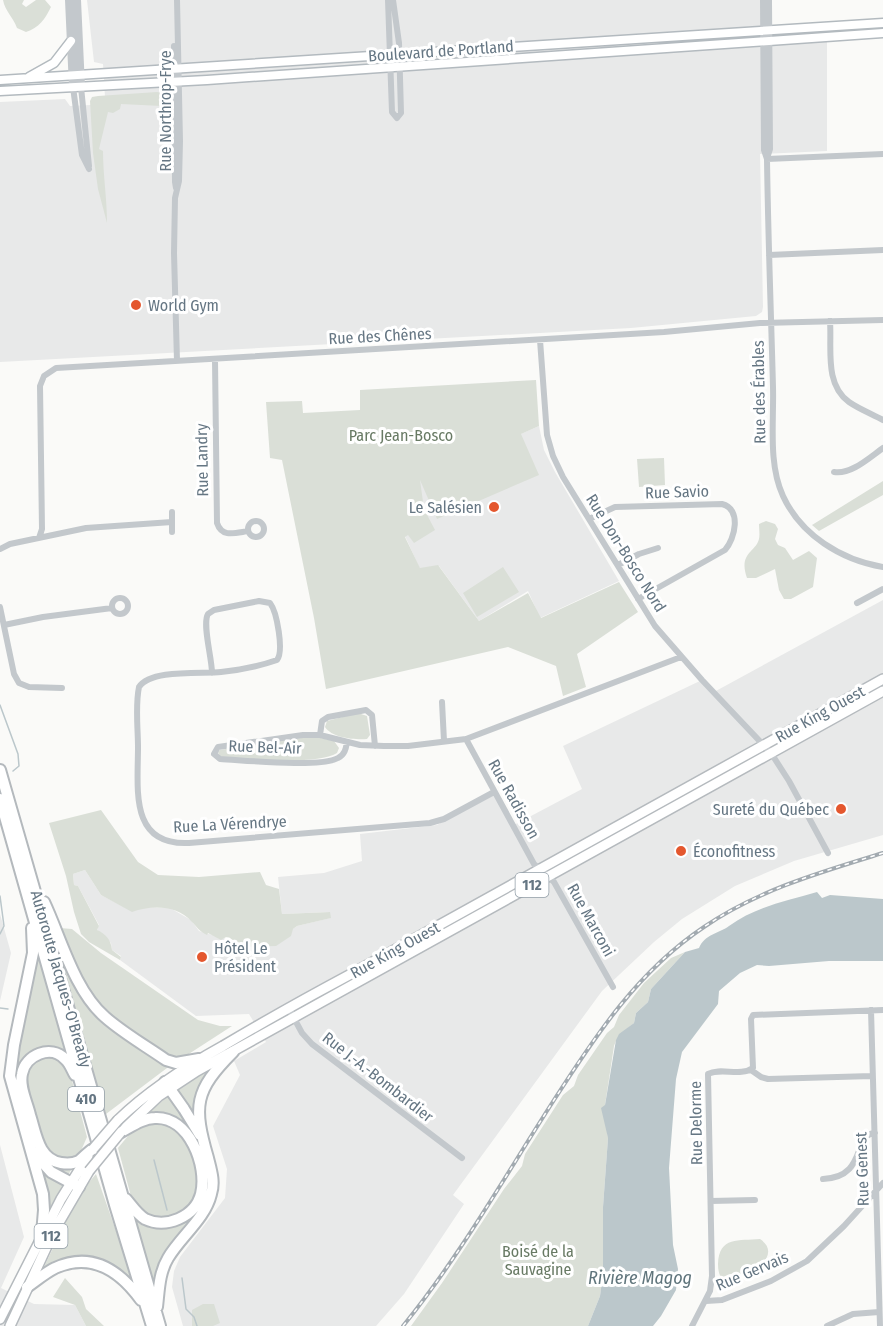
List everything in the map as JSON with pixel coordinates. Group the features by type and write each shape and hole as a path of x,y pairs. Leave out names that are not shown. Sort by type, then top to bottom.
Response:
{"highway":[{"name":"Autoroute Jacques-O'Bready","path":"0,770 160,1326"},
{"name":"Autoroute Jacques-O'Bready","path":"0,799 152,1326"},
{"path":"30,874 75,973 92,1002 104,1016 166,1060 176,1063 200,1059"},
{"path":"27,892 33,950 10,1076 43,1194 42,1234"},
{"path":"85,1094 68,1063 60,1055 51,1052 37,1054 24,1066 21,1081 41,1148 50,1159 64,1164 75,1162 88,1154"},
{"path":"156,1313 160,1281 165,1265 173,1250 203,1212 211,1196 212,1174 203,1141 199,1114 203,1091 212,1073 233,1052"},
{"path":"167,1085 203,1141"},
{"path":"122,1132 144,1120 156,1118 179,1125 193,1143 202,1182 201,1194 195,1206 186,1215 170,1222 157,1222 145,1218 122,1194"},
{"path":"29,1144 43,1165 59,1178 74,1185"},
{"path":"27,1287 57,1267 75,1262 89,1263 104,1266 120,1275 146,1306"}],"main road":[{"name":"Boulevard de Portland","path":"0,80 883,22"},
{"name":"Boulevard de Portland","path":"0,91 883,33"},
{"path":"27,78 54,63 71,41"},
{"name":"Rue King Ouest","path":"0,1319 42,1234 74,1185 167,1085 200,1059 288,1007 883,679"},
{"name":"Rue King Ouest","path":"10,1326 88,1154 118,1120 151,1090 167,1085 233,1052 883,691"}],"street":[{"path":"69,0 71,41 77,75"},
{"path":"77,0 77,87 82,155 89,170 89,154 77,87"},
{"name":"Rue Northrop-Frye","path":"177,0 179,181 176,189 174,253 177,361"},
{"path":"390,0 398,22 400,54 401,112 397,118 392,112 389,54 390,0"},
{"name":"Rue des Érables","path":"763,0 766,30 764,150 767,159 776,475 782,494 800,522 823,543 856,560 883,567"},
{"name":"Rue des Érables","path":"766,30 769,0"},
{"path":"767,159 883,154"},
{"path":"769,255 883,250"},
{"name":"Rue des Chênes","path":"39,538 42,529 40,386 44,376 52,369 540,340 770,322 883,320"},
{"path":"830,321 832,373 838,390 851,404 883,420"},
{"name":"Rue Don-Bosco Nord","path":"540,340 545,422 549,445 563,477 655,626 771,753 828,853"},
{"name":"Rue Landry","path":"215,360 217,523 220,531 225,533 248,531"},
{"path":"834,472 850,470 883,448"},
{"name":"Rue Savio","path":"589,519 615,507 722,504 731,509 734,536 724,550 638,599"},
{"path":"172,512 172,532"},
{"path":"0,549 39,538 105,526 172,522"},
{"path":"618,566 639,554 658,548"},
{"path":"857,603 883,589"},
{"name":"Rue La Vérendrye","path":"212,673 212,656 205,622 208,614 214,610 259,601 270,603 274,609 281,646 279,658 273,662 212,673 186,672 152,679 142,682 138,690 138,807 147,826 166,841 189,843 434,823 494,792"},
{"path":"0,607 14,674 20,684 29,687 62,688"},
{"path":"4,625 43,617 112,608"},
{"name":"Rue Bel-Air","path":"347,742 343,754 337,759 306,763 220,759 214,754 218,747 280,736 320,735 375,746 408,746 466,739 681,657"},
{"path":"442,702 444,741"},
{"name":"Rue Bel-Air","path":"320,735 322,721 327,717 366,710 372,715 375,746"},
{"name":"Rue Radisson","path":"466,739 540,870"},
{"name":"Rue Marconi","path":"540,870 549,876 613,987"},
{"name":"Rue J.-A.-Bombardier","path":"288,1007 306,1039 462,1158"},
{"name":"Rue Genest","path":"871,1010 880,1326"},
{"path":"872,1076 768,1079 761,1077 751,1070 754,1064 751,1019 753,1015 883,1010"},
{"name":"Rue Delorme","path":"692,1326 706,1301 712,1276 708,1074 751,1070"},
{"path":"823,1179 832,1179 847,1173 852,1168 865,1137 870,1133 875,1133"},
{"name":"Rue Gervais","path":"706,1301 722,1300 791,1272 826,1244 883,1183"},
{"path":"711,1201 754,1200"},
{"path":"827,1326 853,1314 879,1312"}],"shaded area":[{"path":"87,0 766,0 767,37 827,33 827,151 760,154 763,307 762,312 756,316 631,328 0,362 0,102 65,99 70,106 91,105 105,97 103,64 94,62"},
{"name":"Le Salésien","path":"539,426 544,450 555,472 619,581 540,618 528,591 479,621 439,566 420,569 405,536 419,478"},
{"path":"883,600 883,835 794,861 735,886 682,919 602,991 453,1195 464,1204 404,1294 376,1326 183,1326 172,1287 174,1271 180,1257 225,1198 227,1169 213,1126 240,1075 234,1061 266,1042 249,1014 196,1016 120,960 121,956 112,950 111,943 97,930 99,925 78,886 74,885 73,874 85,870 101,895 132,911 145,907 170,908 191,920 199,931 233,941 230,946 330,918 329,912 282,914 278,877 324,873 362,861 360,834 437,825 496,794 514,825 582,789 563,746 702,680 714,692"},
{"path":"0,914 11,953 0,1001"},
{"path":"0,1145 24,1237 1,1288 34,1304 75,1305 86,1326 0,1326"}],"green space":[{"path":"3,0 24,0 22,4 26,7 36,0 45,0 51,7 35,28 26,32 17,28"},
{"path":"157,92 167,94 168,105 163,109 162,106 121,104 120,109 113,113 108,112 99,149 103,151 107,223 98,189 90,101 92,97 98,96"},
{"name":"Parc Jean-Bosco","path":"536,380 539,426 521,434 539,475 437,519 420,480 424,509 435,530 414,543 408,535 405,537 420,568 438,565 479,621 528,593 541,618 619,582 638,612 577,654 586,687 563,696 556,666 508,647 326,689 282,460 270,458 266,402 302,401 303,413 360,410 360,390"},
{"path":"664,458 665,485 639,487 637,459"},
{"path":"883,481 883,495 819,531 812,525"},
{"path":"766,521 775,524 778,529 775,539 778,545 785,548 793,560 809,551 817,558 813,587 791,599 784,599 779,590 775,569 756,578 747,578 746,558 759,539 759,524"},
{"path":"503,567 519,592 477,617 463,593"},
{"path":"358,713 367,716 370,735 367,739 338,736 325,727 327,721"},
{"path":"316,737 334,741 339,748 337,753 314,759 281,760 221,757 218,753 220,750"},
{"path":"101,810 138,862 158,875 199,877 260,872 266,885 279,889 282,914 330,912 331,918 297,926 293,929 291,936 276,946 229,947 233,940 226,937 221,940 208,933 207,935 179,912 164,908 148,908 132,912 101,895 85,870 73,874 74,885 78,886 99,926 97,930 108,938 112,950 121,957 120,960 89,942 81,934 49,823"},
{"path":"45,912 90,1006 171,1065 106,1114"},
{"path":"60,928 72,929 101,953 198,1020 220,1026 232,1026 181,1059 163,1054 107,1014 99,1005 79,974"},
{"path":"36,950 68,1054 57,1049 18,1070 36,1149 73,1166 48,1214 15,1087 14,1058"},
{"name":"Boisé de la Sauvagine","path":"685,952 651,989 648,1002 636,1013 634,1023 620,1035 614,1046 605,1105 608,1138 603,1207 603,1275 600,1296 588,1326 411,1326 522,1166 525,1154 563,1095 574,1086 578,1075 607,1033 614,1027 619,1015 644,983 671,958"},
{"path":"42,1057 56,1057 69,1069 87,1137 80,1153 65,1159 50,1153 43,1141 26,1080 32,1061"},
{"path":"211,1068 204,1079 198,1134 208,1196 154,1286 134,1216 152,1225 201,1205 198,1157 189,1131 180,1121 167,1115 148,1113 173,1092"},
{"path":"149,1122 168,1123 188,1142 198,1178 198,1190 189,1207 174,1218 155,1218 144,1213 132,1200 118,1148 133,1130"},
{"path":"96,1174 134,1282 106,1263 42,1271 79,1194"},
{"path":"760,1239 767,1246 768,1253 765,1261 758,1268 740,1278 724,1281 718,1266 719,1255 726,1244 738,1240"},
{"path":"65,1278 82,1297 86,1309 104,1326 86,1326 75,1305 53,1297"},
{"path":"203,1304 214,1304 220,1323 213,1326 192,1326 192,1310"}],"water":[{"name":"Rivière Magog","path":"817,892 822,898 830,895 883,899 883,961 757,965 740,973 719,991 718,1004 682,1052 676,1079 669,1168 673,1245 678,1269 676,1290 653,1326 588,1326 600,1296 603,1274 603,1207 608,1138 601,1108 605,1105 619,1034 634,1023 636,1013 648,1002 651,989 685,952 699,948 708,937 749,914"}],"waterway":[{"path":"0,705 18,754 19,766 13,771"},
{"path":"0,896 4,926 0,934"},
{"path":"0,1008 8,1009"},
{"path":"154,1160 167,1210"},
{"path":"182,1278 186,1309 194,1317 197,1326"}],"railway":[{"path":"403,1326 463,1244 586,1052 620,1006 659,963 704,927 746,902 790,883 883,853"}],"place":[{"name":"World Gym","path":"136,305"},
{"name":"Le Salésien","path":"494,507"},
{"name":"Sureté du Québec","path":"841,809"},
{"name":"Éconofitness","path":"681,851"},
{"name":"Hôtel Le Président","path":"202,957"}]}
